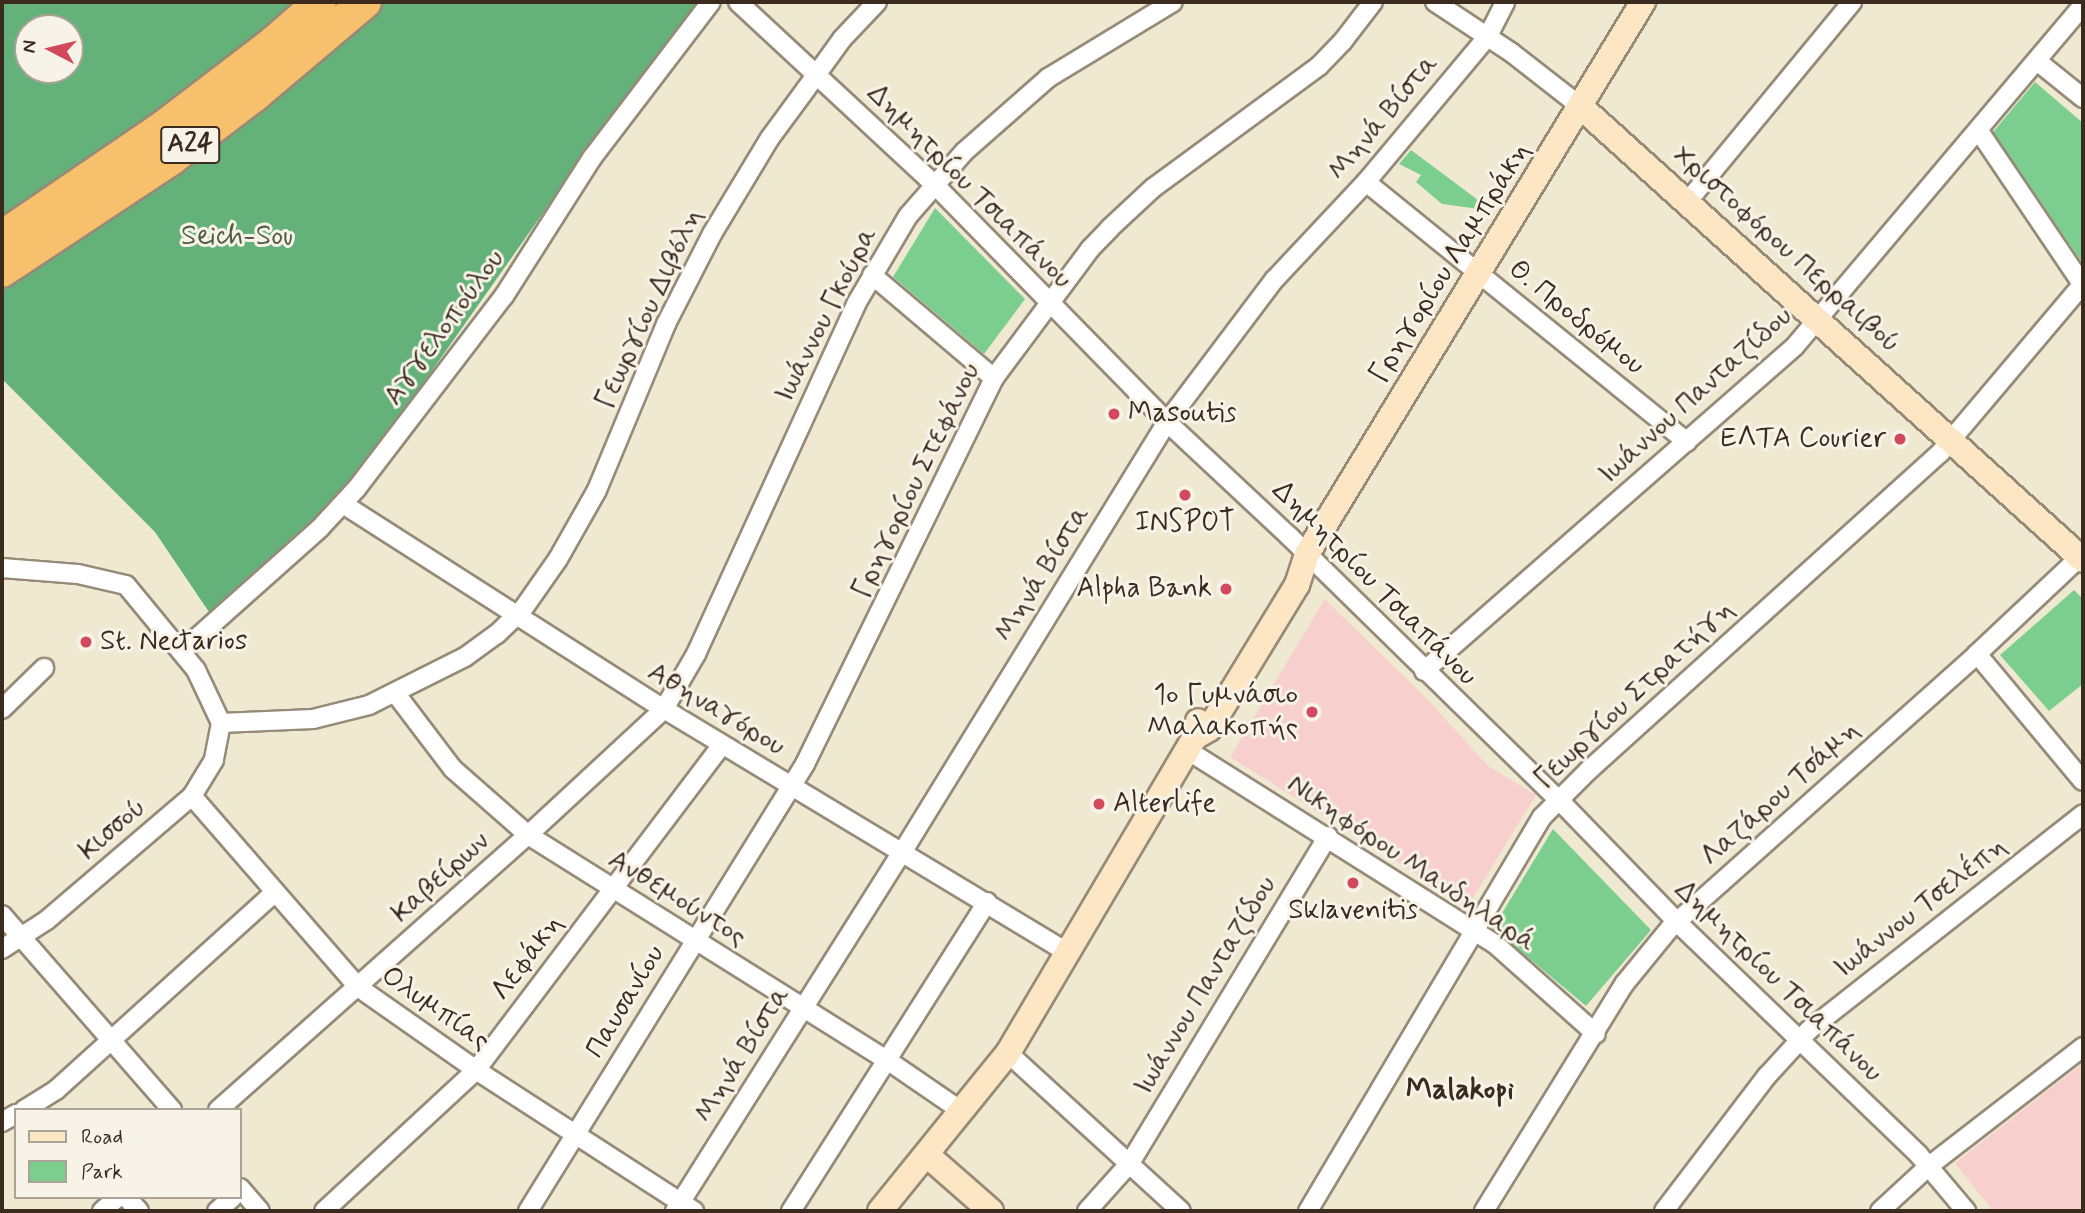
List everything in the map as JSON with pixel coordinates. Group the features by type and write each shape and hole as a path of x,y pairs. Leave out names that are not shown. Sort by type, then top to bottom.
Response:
{"highway":[{"name":"Α24","path":"2,237 162,128 273,43 320,2"},
{"name":"Α24","path":"2,271 95,212 200,137 287,70 365,2"}],"main road":[{"name":"Γρηγορίου Λαμπράκη","path":"880,1211 963,1112 1008,1053 1191,743 1198,721 1284,574 1307,554 1643,2"},
{"name":"Χριστοφόρου Περραιβού","path":"1581,107 2082,557"},
{"path":"927,1155 991,1211"}],"street":[{"name":"Αγγελοπούλου","path":"182,651 343,504 497,305 592,158 711,2"},
{"name":"Δημητρίου Τσιαπάνου","path":"738,2 934,184 1167,422 1307,554 1558,799 1676,922 1929,1166 1966,1211"},
{"name":"Γεωργίου Διβόλη","path":"221,723 313,719 354,710 396,694 465,657 515,617 544,580 597,490 666,324 712,234 771,138 816,74 842,39 877,2"},
{"name":"Ιωάννου Γκούρα","path":"664,709 696,654 872,275 908,216 965,151 1048,78 1173,2"},
{"name":"Γρηγορίου Στεφάνου","path":"793,786 888,600 994,378 1049,302 1090,249 1124,214 1153,188 1319,66 1343,41 1373,2"},
{"name":"Χριστοφόρου Περραιβού","path":"1434,2 1488,36 1581,107"},
{"name":"Μηνά Βίστα","path":"683,1208 803,1007 903,851 1167,422 1274,280 1366,182 1488,36 1506,2"},
{"path":"1688,201 1852,2"},
{"name":"Ιωάννου Πανταζίδου","path":"1424,671 1687,443 1794,346 1979,131 2083,5"},
{"path":"2037,61 2083,98"},
{"path":"1979,131 2083,285"},
{"name":"Θ. Προδρόμου","path":"1366,182 1687,443"},
{"path":"872,275 994,378"},
{"name":"Γεωργίου Στρατήγη","path":"1308,1211 1537,825 1558,799 1953,439 2083,285"},
{"name":"Αθηναγόρου","path":"343,504 515,617 1067,952"},
{"name":"Λαζάρου Τσάμη","path":"1484,1211 1596,1034 1625,983 1676,922 1978,654 2082,557"},
{"path":"2,568 48,570 121,582 139,597 204,681 221,723"},
{"path":"1978,654 2083,781"},
{"path":"2,709 44,668"},
{"name":"Ανθεμούντος","path":"396,694 453,769 528,835 887,1060 963,1112"},
{"name":"Καβείρων","path":"220,1108 528,835 664,709"},
{"name":"Κισσού","path":"2,949 65,905 192,796 214,760 221,723"},
{"name":"Νικηφόρου Μανδηλαρά","path":"1191,743 1499,947 1596,1034"},
{"name":"Λεφάκη","path":"324,1211 475,1070 722,745"},
{"name":"Παυσανίου","path":"528,1211 793,786"},
{"name":"Ολυμπίας","path":"192,796 358,987 475,1070 683,1208"},
{"name":"Ιωάννου Τσελέπη","path":"1664,1211 1767,1076 1799,1040 2083,814"},
{"name":"Ιωάννου Πανταζίδου","path":"1087,1211 1130,1163 1328,836"},
{"path":"36,1107 275,892"},
{"path":"791,1211 987,902"},
{"path":"2,915 19,938 170,1108"},
{"path":"1880,1211 1929,1166 2083,1046"},
{"path":"1008,1053 1130,1163 1175,1209"},
{"path":"242,1195 260,1211"},
{"path":"102,1211 116,1199"}],"shaded area":[{"path":"1325,599 1429,701 1488,766 1536,795 1468,906 1230,757"},
{"path":"2083,1063 2083,1211 1993,1211 1955,1163"}],"green space":[{"name":"Seich-Sou","path":"2,2 698,2 619,105 345,490 209,612 155,532 2,379"},
{"path":"2035,82 2083,123 2081,261 1993,132"},
{"path":"1411,150 1482,203 1479,209 1442,204 1416,182 1421,175 1399,164"},
{"path":"935,208 1025,299 984,354 893,277"},
{"path":"2074,590 2083,599 2083,684 2049,711 2000,655"},
{"path":"1553,829 1651,930 1586,1006 1493,928"}],"place":[{"name":"Masoutis","path":"1114,414"},
{"name":"ΕΛΤΑ Courier","path":"1900,439"},
{"name":"INSPOT","path":"1185,495"},
{"name":"Alpha Bank","path":"1226,589"},
{"name":"St. Nectarios","path":"86,642"},
{"name":"1ο Γυμνάσιο Μαλακοπής","path":"1312,712"},
{"name":"Alterlife","path":"1099,804"},
{"name":"Sklavenitis","path":"1353,883"}],"district":[{"name":"Malakopi","path":"1460,1090"}]}
